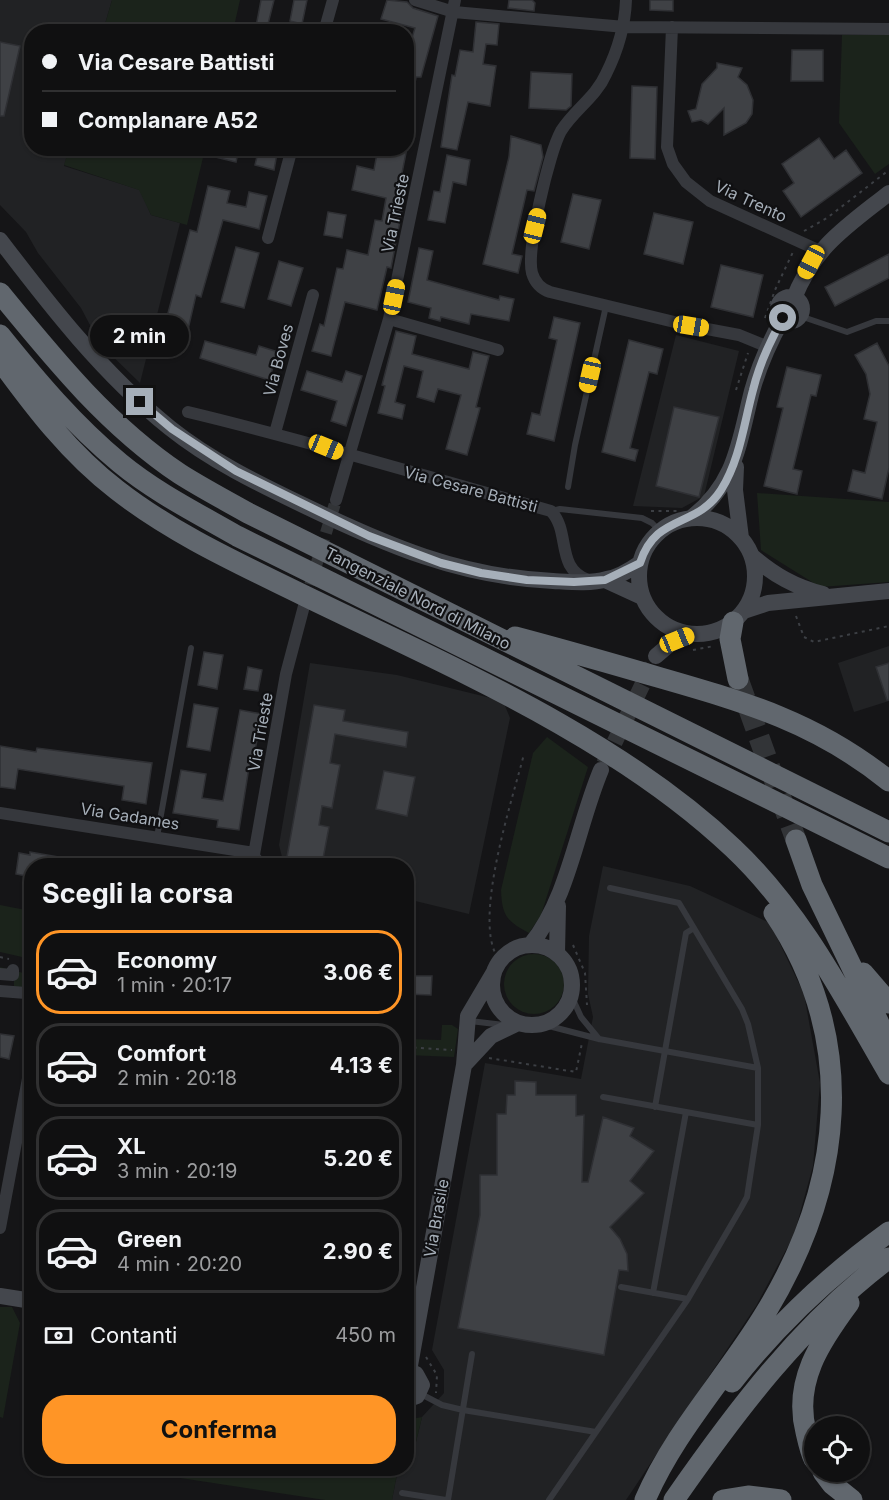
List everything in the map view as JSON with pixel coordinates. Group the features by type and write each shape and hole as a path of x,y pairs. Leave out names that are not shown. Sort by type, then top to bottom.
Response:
{"highway":[{"name":"Tangenziale Nord di Milano","path":"0,293 61,368 94,403 139,443 181,474 248,513 889,832"},
{"name":"Tangenziale Nord di Milano","path":"0,335 76,424 120,463 165,495 237,536 889,858"},
{"path":"0,360 59,436 83,461 115,489 169,528 512,697 614,758 708,826 753,868 805,935 889,1074"},
{"path":"466,622 740,700 793,720 833,741 889,781"},
{"path":"736,625 738,679"},
{"path":"647,1500 669,1449 765,1314 789,1270 809,1225 821,1185 832,1131 831,1079 815,993 781,923 708,826"},
{"path":"795,840 831,926 889,1044"},
{"path":"831,926 858,968 889,1003"},
{"path":"647,1500 708,1412 765,1344 840,1272 889,1232"},
{"path":"674,1500 717,1439 801,1334 889,1258"},
{"path":"804,1425 803,1388 814,1354 853,1297 889,1263"},
{"path":"830,1482 852,1500"},
{"path":"723,1500 748,1496 781,1500"}],"street":[{"path":"326,24 333,0"},
{"path":"415,0 625,27 889,28"},
{"path":"626,0 625,27 601,84 569,120 558,138 531,248 533,275 542,288 691,326 739,335 768,347"},
{"name":"Via Trieste","path":"336,500 389,319 454,6"},
{"name":"Via Trento","path":"672,27 666,141 673,164 694,190 710,201 820,251"},
{"path":"268,238 290,156"},
{"path":"794,298 811,262 820,251 889,193"},
{"path":"0,240 43,296 106,370 172,429 236,471 369,536 441,563 481,573 527,580 598,581 640,563"},
{"name":"Via Boves","path":"275,433 313,295"},
{"path":"787,298 794,298 801,306 800,316 794,320 783,318 778,311 781,302 787,298"},
{"path":"741,538 735,490 737,456 753,390 768,347 783,318"},
{"path":"389,319 498,350"},
{"name":"Via Cesare Battisti","path":"188,412 275,433 350,457 551,511"},
{"path":"692,518 709,505 722,489 737,456"},
{"path":"551,511 560,527 569,564 576,575 642,597"},
{"path":"690,634 671,629 657,619 642,597 638,576 640,563 648,544 660,531 675,522 692,518 715,520 729,527 741,538 752,556 771,572 796,586 838,597"},
{"path":"736,625 755,583 752,556"},
{"path":"657,619 659,644 656,656 670,644 690,634 717,631 736,625 768,603 799,606 838,597 889,591"},
{"name":"Via Trieste","path":"253,858 286,674 304,606"},
{"path":"557,953 558,903 588,802 601,770"},
{"name":"Via Gadames","path":"0,813 157,837 249,858"},
{"path":"531,944 558,903"},
{"path":"470,1057 491,1036 514,1024 541,1024 559,1015 571,995 572,979 569,968 557,953 531,944 511,950 497,966 492,988 495,1002 514,1024"},
{"name":"Via Brasile","path":"414,1341 470,1057 466,1021 497,966"},
{"path":"0,974 13,975 13,970"},
{"path":"0,991 24,993"},
{"path":"0,1228 24,1100"},
{"path":"0,1296 24,1300"},
{"path":"414,1374 419,1377 422,1385 419,1398"}],"lane":[{"path":"568,487 606,305"},
{"path":"800,316 848,332 876,321 889,321"},
{"name":"Via Cesare Battisti","path":"551,511 560,509 642,518 652,523 660,531"},
{"path":"157,837 191,648"},
{"path":"549,1500 688,1299 747,1197 758,1125 758,1068 748,1024 742,1008 680,903 610,888"},
{"path":"655,1107 686,933 694,928"},
{"path":"571,995 585,1024 599,1039"},
{"path":"466,1021 514,1024"},
{"path":"541,1024 583,1036 758,1068"},
{"path":"603,1097 758,1125"},
{"path":"653,1293 686,1112"},
{"path":"621,1287 688,1299"},
{"path":"402,1493 447,1500 472,1354"},
{"path":"419,1398 463,1410 596,1432"}],"path":[{"path":"799,606 804,637 814,642 889,626"},
{"path":"687,652 736,625"},
{"path":"497,966 489,906 524,754"},
{"path":"571,939 585,973 585,997 588,1010 585,1024"},
{"path":"414,1048 576,1072 583,1036"},
{"path":"419,1398 438,1383 425,1349"}],"shaded area":[{"path":"0,0 112,0 105,24 24,24 24,156 67,156 64,166 140,190 151,215 180,223 140,383 100,344 81,308 38,253 26,232 0,205"},
{"path":"112,0 240,0 235,24 105,24"},
{"path":"842,35 889,35 889,164 875,174 839,123"},
{"path":"67,156 203,156 187,225 151,215 139,190 64,165"},
{"path":"676,335 739,351 704,496 682,508 633,506"},
{"path":"757,493 889,502 889,582 820,587 761,550"},
{"path":"889,646 889,701 854,712 838,663"},
{"path":"310,663 397,675 503,701 510,718 469,914 414,901 414,858 282,858 279,845"},
{"path":"547,737 588,767 541,915 529,933 510,921 504,911 501,890 533,753"},
{"path":"603,866 690,886 770,923 804,994 820,1083 813,1166 794,1235 756,1306 626,1500 392,1500 397,1476 414,1476 414,1446 422,1417 444,1393 444,1370 432,1350 485,1063 581,1079 593,1017 588,994 589,936"},
{"path":"0,905 24,910 24,957 0,952"},
{"path":"534,954 551,959 559,967 564,984 559,1001 551,1009 534,1014 517,1009 509,1001 504,984 509,967 517,959"},
{"path":"0,967 24,973 24,987 14,988 14,973 0,972"},
{"path":"442,1025 452,1025 458,1029 454,1057 414,1055 414,1039 441,1040"},
{"path":"0,1307 12,1307 20,1323 3,1418 0,1417"},
{"path":"422,1417 415,1446 414,1446 414,1419"},
{"path":"167,1476 397,1476 392,1500 325,1500"}],"building":[{"path":"261,0 274,0 268,24 256,24"},
{"path":"294,0 307,0 302,24 290,21"},
{"path":"387,0 407,2 413,8 438,16 421,77 416,77 414,88 414,24 400,24 381,19"},
{"path":"509,0 532,0 535,3 534,11 508,8"},
{"path":"650,0 673,0 673,11 650,10"},
{"path":"476,22 499,24 497,45 486,44 483,64 496,66 490,106 468,102 457,150 441,147 452,75 455,76 460,50 473,52"},
{"path":"0,42 20,46 4,116 0,116"},
{"path":"792,50 823,50 823,81 791,81"},
{"path":"717,63 742,68 738,77 747,85 753,100 752,114 746,123 724,135 724,108 708,124 701,120 692,122 688,111 696,109 702,84 717,68"},
{"path":"531,72 572,74 571,106 566,110 529,108"},
{"path":"632,86 657,87 655,159 630,158"},
{"path":"511,136 541,145 543,157 534,191 527,190 512,254 522,256 518,273 483,264 509,157"},
{"path":"819,138 834,159 846,150 862,173 801,217 783,191 794,183 782,164"},
{"path":"447,155 470,160 466,185 453,182 445,223 428,220 434,191 440,192"},
{"path":"215,156 237,156 236,162"},
{"path":"257,156 277,156 274,170 255,165"},
{"path":"377,156 405,156 401,178 408,179 391,268 387,267 377,310 345,302 331,356 312,351 320,324 324,326 337,268 343,269 347,250 368,255 375,220 382,221 386,198 352,190 357,166 374,170"},
{"path":"208,186 230,191 227,203 246,207 249,192 267,196 259,229 223,220 201,297 196,295 186,338 163,332 190,230 197,232"},
{"path":"573,194 601,200 589,249 561,242"},
{"path":"328,212 346,215 342,238 324,235"},
{"path":"654,213 693,222 683,264 644,254"},
{"path":"236,247 259,253 244,308 221,302"},
{"path":"419,248 433,251 427,280 499,300 500,296 514,299 509,321 471,314 469,324 441,317 440,321 429,318 431,308 408,302"},
{"path":"889,254 889,278 835,306 825,287"},
{"path":"279,261 303,268 291,306 268,299"},
{"path":"721,265 763,275 753,317 711,307"},
{"path":"554,317 580,323 554,441 527,434 532,413 540,415 557,340 549,338"},
{"path":"396,331 416,336 412,354 469,369 473,352 489,356 476,407 480,408 467,455 446,449 461,395 438,389 434,402 417,397 423,371 404,366 395,402 405,405 402,419 378,413 385,386 382,385"},
{"path":"629,340 663,349 657,374 649,372 630,448 638,450 635,461 602,452"},
{"path":"205,341 256,355 259,346 278,352 269,380 200,358"},
{"path":"877,343 889,366 889,468 882,499 848,491 853,470 865,473 877,422 864,419 870,394 866,374 855,355"},
{"path":"787,367 821,375 816,396 811,395 793,469 802,471 797,494 764,486 783,408 777,407"},
{"path":"307,371 342,382 346,371 362,376 346,426 331,421 337,401 301,390"},
{"path":"674,407 719,417 699,497 656,486"},
{"path":"204,652 223,655 217,689 198,685"},
{"path":"889,663 889,700 887,700 876,667"},
{"path":"248,667 262,670 258,691 244,689"},
{"path":"194,704 218,708 210,751 187,747"},
{"path":"314,705 345,710 343,721 408,732 406,747 335,734 330,763 340,765 332,808 322,806 319,825 329,827 323,858 287,857"},
{"path":"240,710 262,714 253,761 250,761 239,830 217,827 218,820 173,813 181,770 206,774 202,798 223,801"},
{"path":"0,746 36,752 37,748 152,763 146,804 122,800 124,786 18,769 15,789 0,787"},
{"path":"384,771 415,777 407,816 376,809"},
{"path":"30,852 64,858 24,858 24,876 16,874 19,853 30,855"},
{"path":"414,976 432,976 431,995 414,994"},
{"path":"0,1034 14,1036 9,1059 0,1057"},
{"path":"515,1081 536,1082 536,1095 576,1095 576,1116 584,1115 582,1182 588,1182 603,1117 634,1128 630,1136 654,1151 630,1181 644,1193 610,1227 620,1239 627,1254 628,1271 619,1270 604,1355 458,1328 480,1215 480,1175 497,1175 497,1114 506,1114 507,1095 515,1095"}],"tunnel":[{"path":"305,602 336,500"},
{"path":"604,764 652,665"},
{"path":"738,679 796,840"}],"route":[{"path":"140,402 172,429 236,471 288,498 404,551 481,573 527,580 574,582 605,580 640,563 643,552 653,537 675,522 692,518 709,505 722,489 737,456 759,369 783,318"}]}
